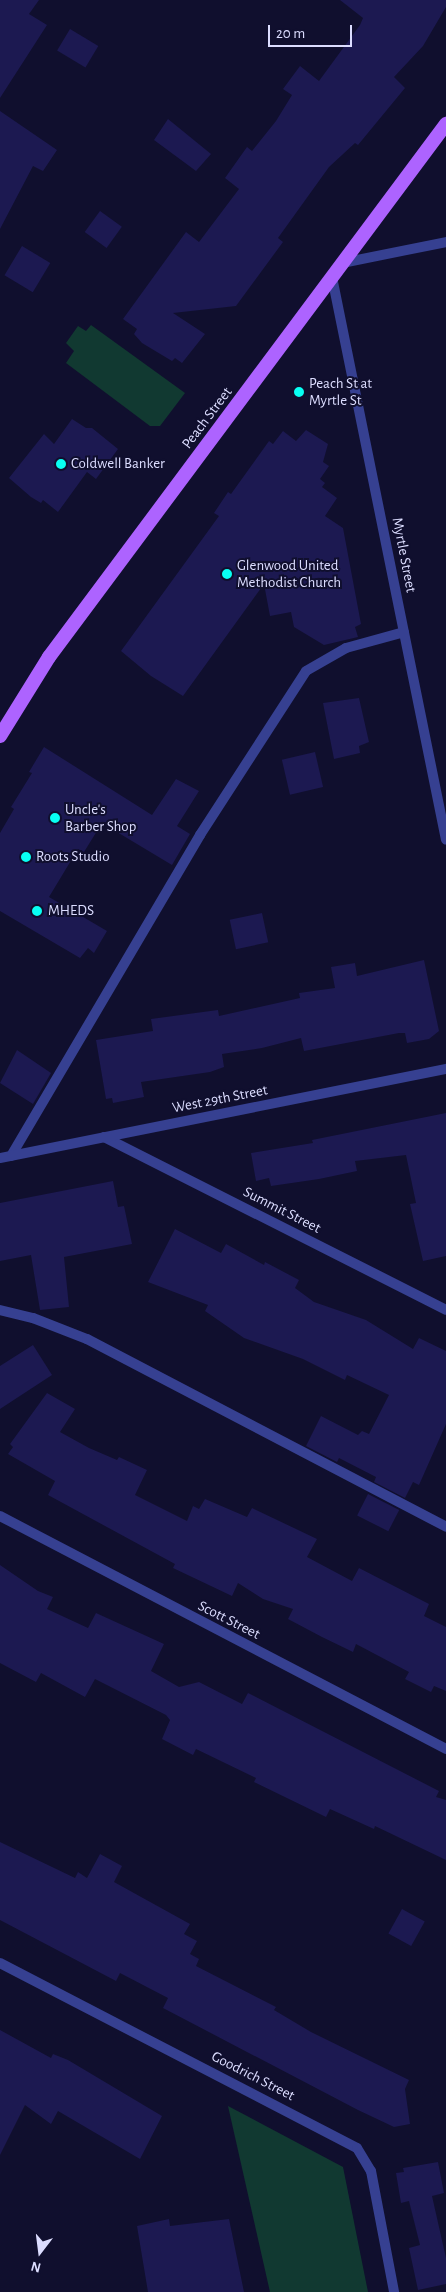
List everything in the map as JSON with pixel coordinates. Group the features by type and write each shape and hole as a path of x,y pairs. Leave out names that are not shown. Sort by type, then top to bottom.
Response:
{"main road":[{"name":"Peach Street","path":"0,736 48,657 446,124"}],"street":[{"path":"342,263 446,242"},
{"name":"Myrtle Street","path":"332,277 446,840"},
{"path":"11,1156 230,786 306,671 323,658 346,648 404,632"},
{"name":"West 29th Street","path":"0,1158 446,1069"},
{"name":"Summit Street","path":"104,1137 446,1310"},
{"path":"0,1310 33,1318 87,1339 446,1527"},
{"name":"Scott Street","path":"0,1516 446,1749"},
{"name":"Goodrich Street","path":"0,1963 357,2148 371,2171 394,2292"}],"green space":[{"path":"91,325 185,393 160,426 150,426 66,363 74,351 66,343 78,326 86,331"},
{"path":"228,2106 343,2167 368,2292 270,2292"}],"building":[{"path":"0,0 39,0 29,14 47,25 0,98"},
{"path":"340,0 446,0 446,7 423,46 394,77 405,88 358,145 355,143 329,167 278,238 283,242 236,306 173,313 205,334 182,363 175,358 172,361 142,343 134,334 137,329 123,319 186,232 199,242 239,189 225,178 247,147 252,151 276,121 292,95 283,89 300,66 319,81 360,25 363,18"},
{"path":"70,29 98,46 85,67 57,50"},
{"path":"0,111 57,150 43,171 33,166 0,229"},
{"path":"168,119 211,154 196,171 154,140"},
{"path":"100,211 122,227 107,248 85,232"},
{"path":"22,246 50,263 33,292 4,275"},
{"path":"72,419 86,428 92,428 118,449 96,479 87,472 58,512 43,500 41,503 31,497 9,478 44,434 54,444"},
{"path":"306,430 328,444 323,462 329,466 320,479 325,483 322,487 337,498 325,516 343,528 361,624 355,627 358,637 324,645 294,627 291,612 270,616 264,584 183,696 151,676 121,651 219,516 214,513 228,492 231,494 269,441 273,444 283,431 296,441"},
{"path":"359,698 369,742 359,746 360,753 334,759 323,703"},
{"path":"44,747 152,815 176,779 199,791 177,826 190,834 172,865 102,823 84,852 78,849 49,897 107,931 94,953 88,948 80,958 0,911 0,833 14,809 11,807 32,773 29,772"},
{"path":"315,752 323,787 290,795 282,760"},
{"path":"262,913 268,942 236,949 230,920"},
{"path":"424,960 439,1031 429,1039 407,1043 405,1033 399,1033 304,1051 301,1038 262,1048 222,1054 224,1067 210,1072 141,1082 144,1097 113,1103 112,1098 106,1099 96,1040 153,1031 151,1019 218,1010 219,1016 300,998 299,993 335,988 331,967 355,963 357,976"},
{"path":"17,1050 51,1073 33,1104 0,1083"},
{"path":"446,1113 446,1256 423,1261 410,1204 416,1203 406,1155 355,1161 357,1171 319,1179 271,1186 269,1178 256,1181 251,1153 313,1143 312,1140"},
{"path":"113,1181 118,1207 124,1206 132,1244 64,1257 69,1307 40,1310 31,1255 0,1261 0,1203"},
{"path":"175,1229 221,1253 226,1244 264,1265 265,1262 299,1280 295,1288 314,1302 366,1320 413,1349 419,1338 446,1351 446,1424 419,1485 413,1482 405,1498 374,1482 376,1477 339,1458 337,1462 306,1446 321,1416 358,1435 362,1431 369,1434 389,1395 347,1375 345,1380 303,1359 244,1338 205,1311 208,1305 148,1282"},
{"path":"33,1345 52,1375 0,1409 0,1366"},
{"path":"47,1393 75,1409 60,1432 89,1448 117,1460 119,1457 147,1470 135,1495 187,1521 193,1506 199,1509 205,1499 247,1517 252,1508 317,1539 307,1557 352,1581 359,1568 429,1604 424,1616 446,1627 446,1691 434,1686 431,1692 405,1679 409,1672 356,1644 353,1652 322,1637 288,1619 293,1609 263,1599 238,1583 232,1596 173,1568 175,1564 48,1495 55,1481 8,1454 13,1447 10,1444"},
{"path":"368,1494 399,1510 388,1531 357,1515"},
{"path":"0,1565 38,1591 53,1597 47,1609 88,1628 96,1613 164,1644 151,1671 179,1687 199,1682 242,1704 248,1693 439,1791 436,1797 446,1800 446,1860 375,1826 374,1829 330,1809 326,1817 254,1782 256,1778 196,1749 193,1755 162,1739 170,1720 166,1715 95,1679 85,1697 41,1673 36,1682 0,1663"},
{"path":"0,1842 75,1878 78,1872 87,1878 100,1854 122,1866 114,1882 190,1924 184,1934 197,1941 190,1954 199,1959 196,1966 276,2007 274,2010 311,2032 409,2080 405,2089 410,2124 394,2127 358,2110 163,2008 168,1998 120,1973 116,1981 0,1920"},
{"path":"402,1909 425,1922 411,1946 388,1933"},
{"path":"0,2030 51,2058 53,2054 68,2060 162,2116 140,2159 58,2111 51,2124 25,2105 0,2155"},
{"path":"438,2162 444,2193 432,2196 446,2258 446,2284 418,2290 409,2248 420,2245 409,2201 401,2203 396,2173 404,2172 403,2168"},
{"path":"169,2219 170,2226 229,2219 244,2292 148,2292 137,2226"}],"place":[{"name":"Peach St at Myrtle St","path":"299,392"},
{"name":"Coldwell Banker","path":"61,464"},
{"name":"Glenwood United Methodist Church","path":"227,574"},
{"name":"Uncle's Barber Shop","path":"55,818"},
{"name":"Roots Studio","path":"26,857"},
{"name":"MHEDS","path":"37,911"}]}
